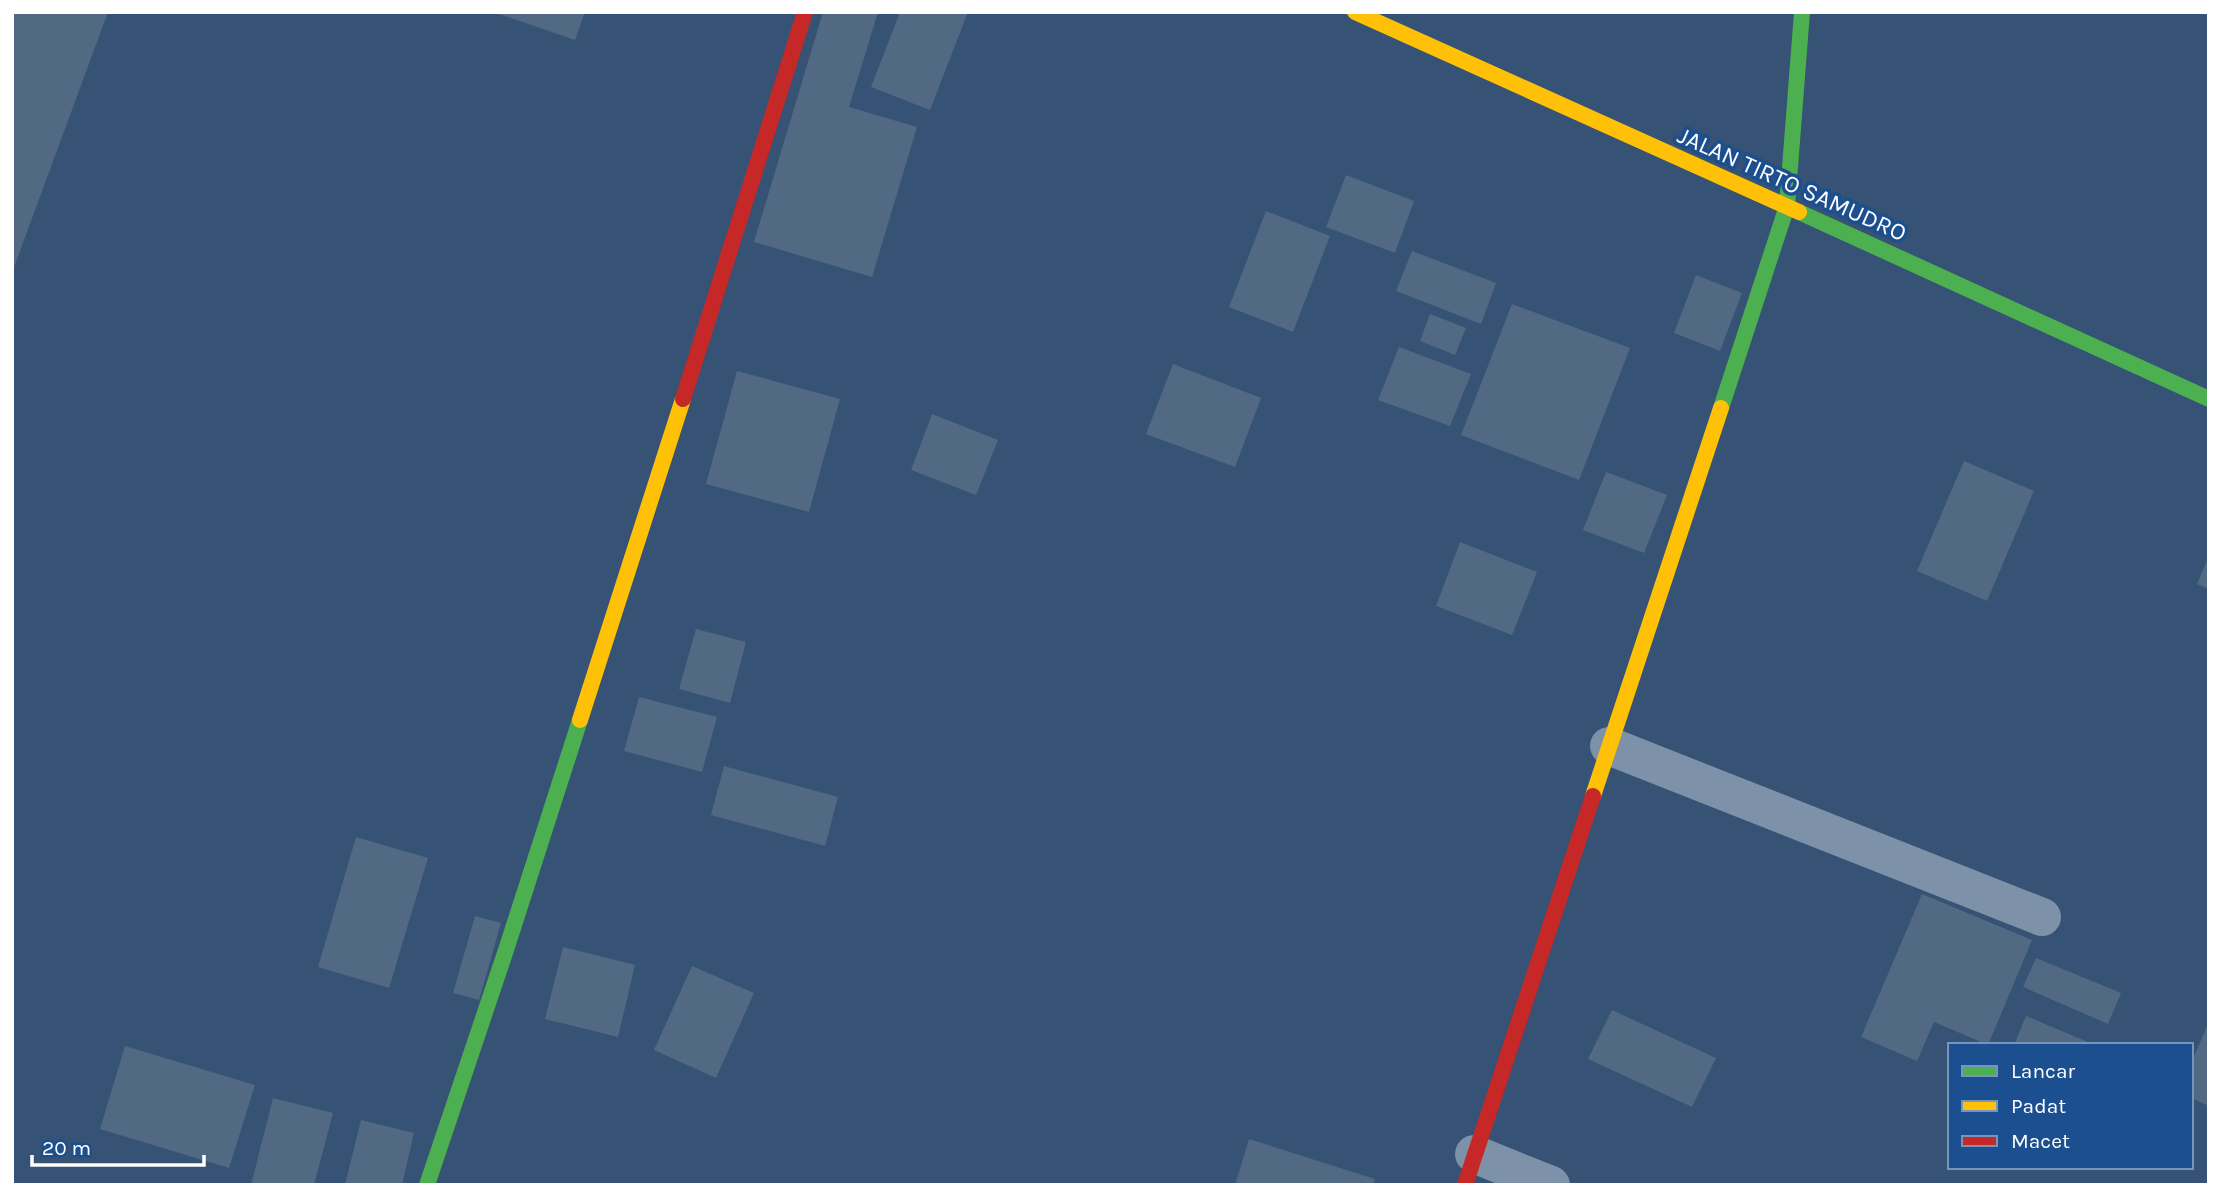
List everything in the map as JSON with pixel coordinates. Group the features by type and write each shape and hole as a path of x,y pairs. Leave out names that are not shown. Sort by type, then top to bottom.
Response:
{"street":[{"path":"427,1185 497,977 738,229 805,12"},
{"name":"JALAN TIRTO SAMUDRO","path":"1355,12 2209,399"},
{"path":"1551,1185 1470,1170 1787,206 1802,12"},
{"path":"1609,746 2042,917"}],"building":[{"path":"12,12 108,12 13,270 12,270"},
{"path":"493,12 585,12 575,40"},
{"path":"823,12 878,12 849,107 917,127 872,277 754,242"},
{"path":"900,12 968,12 930,110 871,87"},
{"path":"1346,175 1414,201 1395,253 1326,227"},
{"path":"1266,211 1330,236 1293,332 1229,307"},
{"path":"1412,251 1496,283 1481,324 1396,291"},
{"path":"1696,275 1742,293 1720,351 1674,333"},
{"path":"1512,304 1630,348 1579,480 1461,435"},
{"path":"1430,314 1466,328 1455,355 1420,341"},
{"path":"1399,347 1471,374 1450,426 1378,400"},
{"path":"1173,364 1261,398 1235,467 1146,434"},
{"path":"737,371 840,399 809,512 706,484"},
{"path":"932,414 998,440 976,495 911,470"},
{"path":"1964,461 2034,491 1987,601 1917,571"},
{"path":"1606,472 1667,495 1644,553 1583,530"},
{"path":"1460,542 1537,572 1512,635 1436,606"},
{"path":"2209,556 2209,589 2197,584"},
{"path":"696,629 746,642 730,703 679,689"},
{"path":"639,697 717,717 702,772 624,751"},
{"path":"724,766 838,797 825,846 711,815"},
{"path":"356,837 428,858 389,988 318,967"},
{"path":"1922,894 2032,940 1989,1043 1934,1022 1917,1061 1861,1037"},
{"path":"475,916 501,923 479,1000 453,993"},
{"path":"563,947 635,965 618,1037 545,1019"},
{"path":"2036,958 2121,993 2108,1024 2023,987"},
{"path":"692,966 754,993 716,1078 654,1050"},
{"path":"1612,1010 1716,1058 1692,1107 1588,1059"},
{"path":"2026,1016 2090,1043 2015,1043"},
{"path":"2209,1022 2209,1106 2193,1099 2193,1058"},
{"path":"125,1046 255,1085 229,1168 100,1129"},
{"path":"273,1098 333,1113 314,1185 251,1185"},
{"path":"361,1120 414,1133 402,1185 345,1185"},
{"path":"1249,1139 1375,1179 1373,1185 1235,1185"}],"traffic: fast":[{"path":"1721,408 1787,206 1802,12"},
{"path":"1799,212 2209,399"},
{"path":"427,1185 580,720"}],"traffic: slow":[{"path":"1355,12 1799,212"},
{"path":"580,720 683,399"},
{"path":"1593,796 1721,408"}],"traffic: jam":[{"path":"683,399 805,12"},
{"path":"1465,1185 1593,796"}]}
